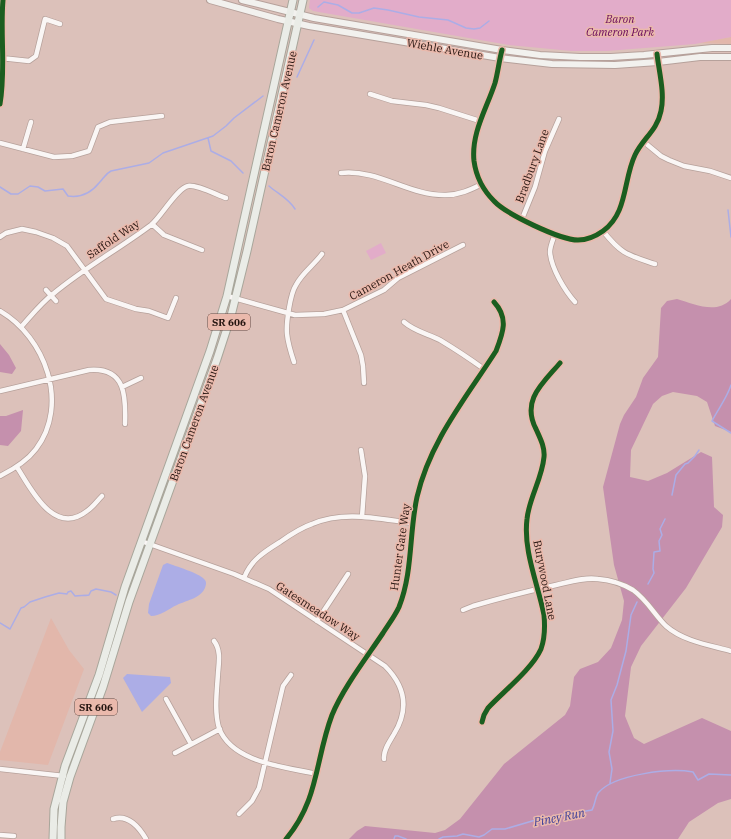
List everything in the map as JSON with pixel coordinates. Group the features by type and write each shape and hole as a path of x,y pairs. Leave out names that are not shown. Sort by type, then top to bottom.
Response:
{"main road":[{"name":"Wiehle Avenue","path":"210,0 298,23 526,62 577,65 621,65 700,57 731,56"},
{"name":"Wiehle Avenue","path":"242,0 300,15 502,50 558,56 618,57 731,48"},
{"name":"Baron Cameron Avenue","path":"53,839 54,809 62,776 99,675 122,595 210,351 226,296 293,0"},
{"name":"Baron Cameron Avenue","path":"61,839 63,802 70,777 103,687 129,602 217,359 236,299 303,0"}],"street":[{"path":"0,104 2,88 1,22 3,0"},
{"path":"1,58 29,61 36,56 45,19 60,24"},
{"path":"502,50 495,82 476,135 474,153 476,170 482,184 495,202 509,213 565,238 578,240 591,237 603,231 613,222 619,212 635,154 656,126 661,111 662,97 657,54"},
{"path":"370,94 392,101 439,108 480,121"},
{"path":"0,143 54,157 72,156 89,151 98,127 110,122 162,116"},
{"name":"Bradbury Lane","path":"522,219 535,187 545,151 559,119"},
{"path":"24,149 30,122"},
{"path":"644,142 661,156 684,166 710,171 731,178"},
{"path":"341,173 370,175 419,191 437,195 463,193 482,184"},
{"name":"Saffold Way","path":"21,327 52,294 85,269 152,224 181,190 187,186 193,185 226,198"},
{"name":"Saffold Way","path":"152,224 164,235 202,250"},
{"name":"Saffold Way","path":"0,237 6,233 22,229 53,238 67,246 106,299 168,318 176,298"},
{"path":"603,231 614,246 621,251 633,257 655,264"},
{"path":"555,234 550,248 551,260 567,292 575,302"},
{"name":"Cameron Heath Drive","path":"226,296 289,314 305,316 343,310 384,290 398,278 463,245"},
{"path":"294,362 286,333 291,298 295,286 300,278 316,263 322,254"},
{"path":"46,290 52,294 56,301"},
{"name":"Hunter Gate Way","path":"286,839 305,810 312,794 327,730 342,695 398,608 405,591 412,523 421,481 436,445 496,351 501,339 503,317 500,308 494,302"},
{"path":"343,310 361,355 364,383"},
{"path":"0,311 21,327 32,340 40,353 49,379 52,407 47,428 36,448 17,467 0,476"},
{"path":"404,322 409,327 446,344 484,369"},
{"name":"Burywood Lane","path":"482,722 488,708 532,662 540,649 544,634 545,623 527,545 526,529 529,509 540,475 544,453 542,442 532,421 531,408 536,390 560,363"},
{"path":"0,392 49,379 95,369 100,370 111,374 122,387 125,397 125,424"},
{"path":"122,387 141,378"},
{"path":"361,450 365,486 362,517"},
{"path":"17,467 44,508 53,515 71,518 82,515 102,496"},
{"path":"244,578 250,565 260,555 313,523 332,518 350,516 412,523"},
{"name":"Gatesmeadow Way","path":"141,541 244,578 269,590 368,655 393,674 400,685 403,699 403,710 402,719 398,729 387,746 384,759"},
{"path":"317,621 348,574"},
{"path":"463,610 538,589 588,578 602,579 616,582 639,595 666,625 679,635 731,651"},
{"path":"214,641 219,652 216,709 220,729 227,741 238,752 252,758 317,774"},
{"path":"239,814 252,801 261,782 283,686 291,675"},
{"path":"166,699 191,744"},
{"path":"176,753 220,729"},
{"path":"0,769 70,777"},
{"path":"113,819 122,817 130,820 146,839"},
{"path":"0,834 14,836"}],"shaded area":[{"path":"731,37 731,44 695,43"},
{"path":"677,299 705,307 712,307 725,304 731,299 731,432 715,426 707,402 697,396 673,392 662,396 653,404 631,450 630,477 648,481 667,473 701,452 712,457 714,507 723,515 722,527 686,588 641,646 631,667 625,716 634,738 644,744 702,718 731,731 731,799 718,803 689,822 678,839 349,839 365,826 435,833 445,830 460,819 504,764 565,715 570,706 574,677 580,669 598,662 611,648 622,620 624,601 614,565 603,487 620,424 636,397 643,378 658,357 661,308 667,301"},
{"path":"0,344 9,355 16,368 12,374 0,372"},
{"path":"23,410 21,431 8,446 0,445 0,416 6,416"},
{"path":"51,618 69,650 84,669 48,765 0,760 0,752"}],"green space":[{"name":"Baron Cameron Park","path":"310,0 731,0 731,37 695,44 607,51 572,51 509,45 313,11 309,8"},
{"path":"381,243 386,253 371,260 366,251"}],"water":[{"path":"167,563 201,577 206,582 205,589 194,598 161,614 151,616 148,613 149,604 163,565"},
{"path":"127,674 170,677 171,683 142,712 123,678"}],"waterway":[{"path":"318,7 324,2 338,5 352,13 359,13 374,8 419,17 448,20 466,28 474,29 480,28 489,21"},
{"path":"297,77 314,40"},
{"path":"0,187 11,194 18,194 30,186 38,187 45,191 63,189 68,196 85,194 93,190 111,171 149,163 163,153 213,136 263,96"},
{"path":"208,138 211,151 231,161 243,173"},
{"path":"269,186 286,199 295,209"},
{"path":"728,210 731,237"},
{"path":"731,385 725,399 712,421 731,433"},
{"path":"672,495 676,475 699,450"},
{"path":"648,584 654,573 654,552 660,551 659,541 662,535 660,529 665,519"},
{"path":"0,623 10,629 21,608 30,602 59,593 67,594 71,591 75,596 89,595 91,591 96,589 111,592 116,595"},
{"path":"610,783 612,769 609,752 613,731 611,700 617,685 626,651 631,615 637,602"},
{"name":"Piney Run","path":"439,839 463,834 479,837 492,829 505,829 539,819 592,810 598,793 606,786 629,777 671,771 693,772 698,780 709,774 731,775"},
{"name":"Piney Run","path":"394,839 395,836 406,839"}],"cycle path":[{"path":"0,104 3,78 3,0"},
{"path":"502,50 495,83 480,121 475,141 474,161 478,177 490,197 510,213 559,236 578,240 600,233 611,224 617,215 621,206 628,175 635,155 659,118 662,97 657,54"},
{"path":"286,839 305,810 311,794 326,732 332,715 349,684 396,614 399,607 407,580 417,497 423,477 431,457 450,421 496,351 501,338 503,326 502,314 494,302"},
{"path":"482,722 488,708 517,680 537,657 543,641 545,628 544,615 529,555 526,531 528,511 541,473 544,457 543,446 532,419 531,409 536,393 541,385 560,363"}]}
